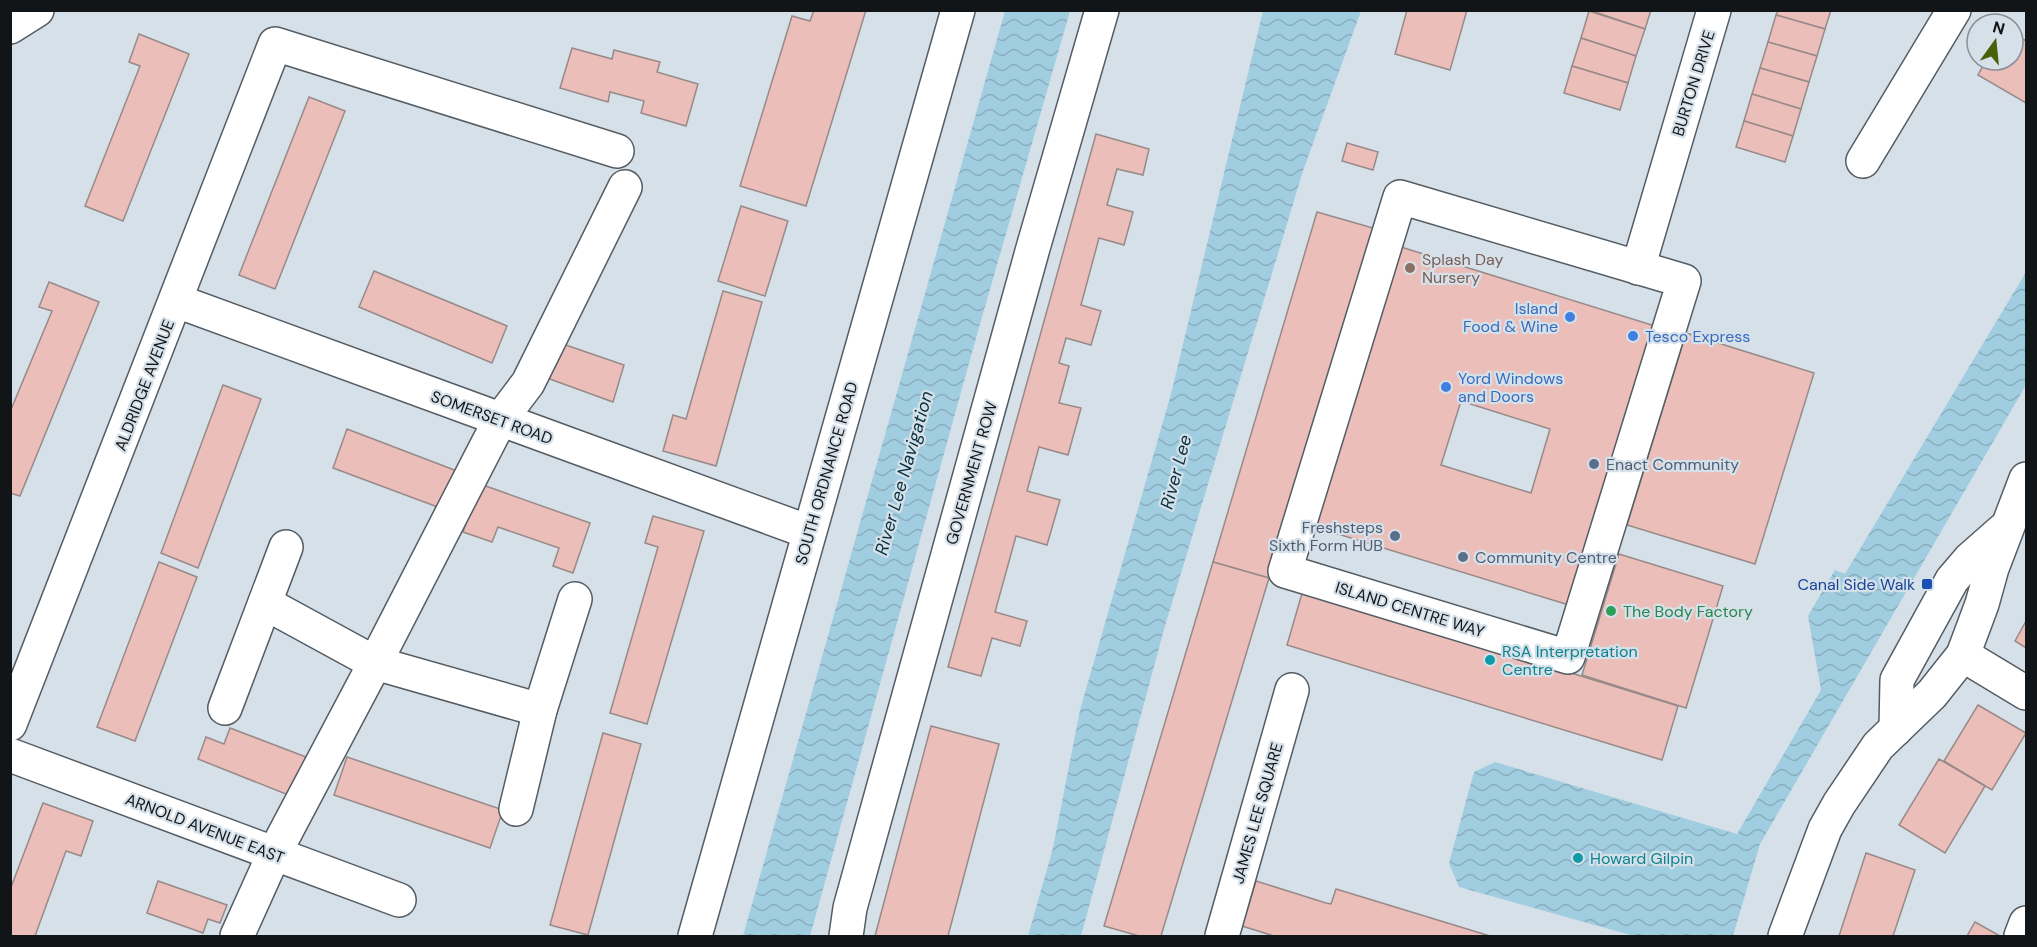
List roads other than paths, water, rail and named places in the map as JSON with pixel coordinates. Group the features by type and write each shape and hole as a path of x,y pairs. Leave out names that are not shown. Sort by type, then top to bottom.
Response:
{"street":[{"path":"10,27 37,10"},
{"name":"SOUTH ORDNANCE ROAD","path":"695,936 958,10"},
{"name":"GOVERNMENT ROW","path":"846,936 850,908 898,732 1102,10"},
{"name":"BURTON DRIVE","path":"1638,268 1714,10"},
{"path":"1863,161 1954,10"},
{"name":"ALDRIDGE AVENUE","path":"10,724 177,301 275,44 617,151"},
{"path":"237,936 274,854 500,420 528,382 625,187"},
{"name":"ISLAND CENTRE WAY","path":"1400,197 1638,268 1684,281 1568,657 1285,571 1400,197"},
{"name":"SOMERSET ROAD","path":"177,301 809,532"},
{"path":"1785,936 1825,829 1878,746 1932,694 1963,655 1982,604 1992,568 2026,479"},
{"path":"1896,729 1897,680 1952,580 1970,559 2009,525"},
{"path":"225,708 286,547"},
{"path":"516,809 540,710 575,599"},
{"path":"265,603 375,663 540,710"},
{"path":"1963,655 2026,693"},
{"name":"JAMES LEE SQUARE","path":"1222,936 1292,690"},
{"name":"ARNOLD AVENUE EAST","path":"10,755 399,900"},
{"path":"2021,936 2026,923"}],"water":[{"name":"River Lee Navigation","path":"1005,11 1070,11 978,331 810,936 743,936"},
{"name":"River Lee","path":"1263,11 1361,11 1303,171 1165,626 1081,936 1028,936 1053,848 1080,710 1171,394"},
{"path":"2026,272 2026,385 1760,844 1733,936 1634,936 1459,887 1449,863 1474,772 1495,762 1737,834 1821,690 1808,616 1835,570 1845,574"}],"place":[{"name":"Splash Day Nursery","path":"1410,268"},
{"name":"Island Food & Wine","path":"1570,317"},
{"name":"Tesco Express","path":"1633,336"},
{"name":"Yord Windows and Doors","path":"1446,387"},
{"name":"Enact Community","path":"1594,464"},
{"name":"Freshsteps Sixth Form HUB","path":"1395,536"},
{"name":"Community Centre","path":"1463,557"},
{"name":"Canal Side Walk","path":"1927,584"},
{"name":"The Body Factory","path":"1611,611"},
{"name":"RSA Interpretation Centre","path":"1490,660"},
{"name":"Howard Gilpin","path":"1578,858"}]}
